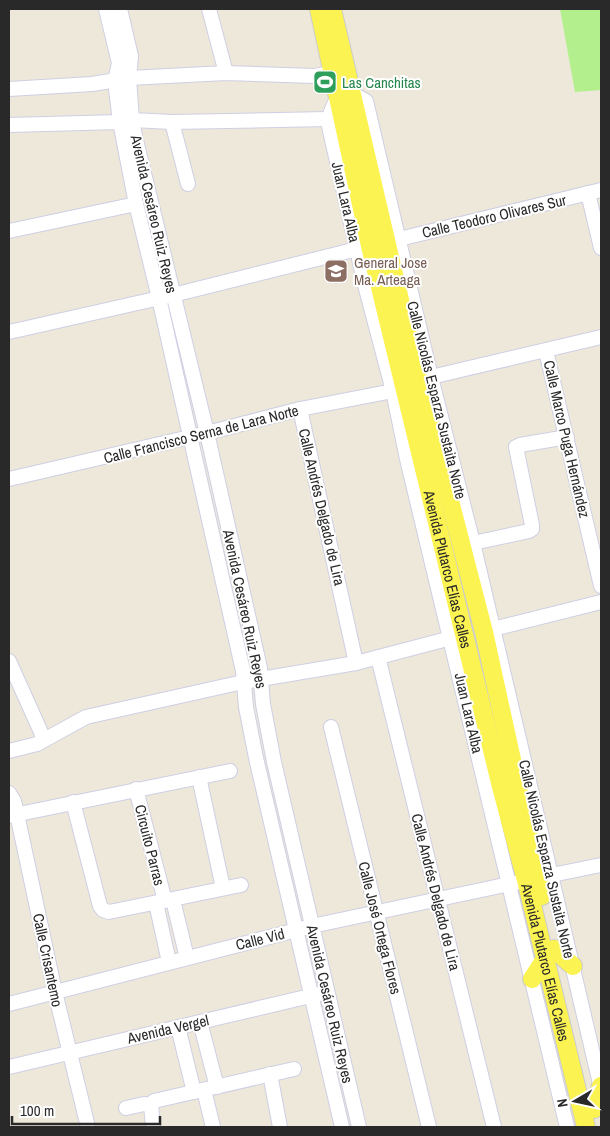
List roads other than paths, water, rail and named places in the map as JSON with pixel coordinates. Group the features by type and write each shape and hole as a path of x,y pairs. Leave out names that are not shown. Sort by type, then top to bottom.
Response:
{"main road":[{"name":"Avenida Plutarco Elías Calles","path":"319,9 339,71 344,93 356,188 378,244 445,555 501,787 539,878"},
{"name":"Avenida Plutarco Elías Calles","path":"332,9 339,71"},
{"name":"Avenida Plutarco Elías Calles","path":"422,453 469,546 484,632 539,878 549,954 586,1127"},
{"path":"422,453 452,461"},
{"path":"435,570 445,555"},
{"path":"520,789 526,767"},
{"path":"484,778 501,787"},
{"name":"Avenida Plutarco Elías Calles","path":"549,954 598,1127"},
{"path":"532,979 549,954 573,966"},
{"path":"594,1109 601,1087"}],"street":[{"path":"106,9 119,63 115,81 126,121"},
{"path":"120,9 131,56 126,121"},
{"path":"209,9 226,73"},
{"path":"9,89 115,81 129,78 226,73 315,76 339,71"},
{"path":"9,125 126,121 328,119 344,93"},
{"name":"Calle Nicolás Esparza Sustaita Norte","path":"344,93 366,101 378,244 431,378 452,461 469,546 493,629 526,767 539,878 573,966 601,1087"},
{"name":"Juan Lara Alba","path":"328,119 330,131 378,244 393,392 422,453 435,570 566,1127"},
{"name":"Avenida Cesáreo Ruiz Reyes","path":"126,121 136,204 243,671 246,707 256,758 342,1127"},
{"name":"Avenida Cesáreo Ruiz Reyes","path":"126,121 173,295 207,434 261,680 263,704 274,762 359,1127"},
{"path":"172,122 188,184"},
{"path":"595,192 601,248"},
{"name":"Calle Teodoro Olivares Sur","path":"9,332 173,295 595,192"},
{"path":"9,231 136,204"},
{"path":"431,378 601,337"},
{"name":"Calle Marco Puga Hernández","path":"546,351 601,586"},
{"name":"Calle Francisco Serna de Lara Norte","path":"9,479 207,434 300,410 393,392"},
{"name":"Calle Andrés Delgado de Lira","path":"300,410 356,663"},
{"path":"469,546 532,529 516,447 566,437"},
{"path":"493,629 601,602"},
{"path":"9,751 37,744 86,718 243,682 356,663 451,638"},
{"name":"Calle Andrés Delgado de Lira","path":"378,658 494,1127"},
{"path":"9,660 44,739"},
{"name":"Calle José Ortega Flores","path":"331,727 429,1127"},
{"name":"Circuito Parras","path":"13,815 230,771"},
{"path":"199,777 223,888"},
{"name":"Circuito Parras","path":"136,789 164,901 187,958"},
{"name":"Calle Crisantemo","path":"9,792 14,801 13,815 88,1127"},
{"name":"Circuito Parras","path":"73,802 101,908 109,912 241,885"},
{"name":"Calle Vid","path":"9,1004 312,926 601,865"},
{"name":"Circuito Parras","path":"164,901 169,962"},
{"name":"Avenida Vergel","path":"9,1067 327,992"},
{"path":"200,1022 205,1089 214,1127"},
{"path":"178,1027 205,1089"},
{"path":"153,1127 151,1105 154,1101 294,1069"},
{"path":"270,1074 280,1127"},
{"path":"126,1108 144,1104 151,1105"}],"place":[{"name":"Las Canchitas","path":"325,82"},
{"name":"General Jose Ma. Arteaga","path":"336,271"}]}
